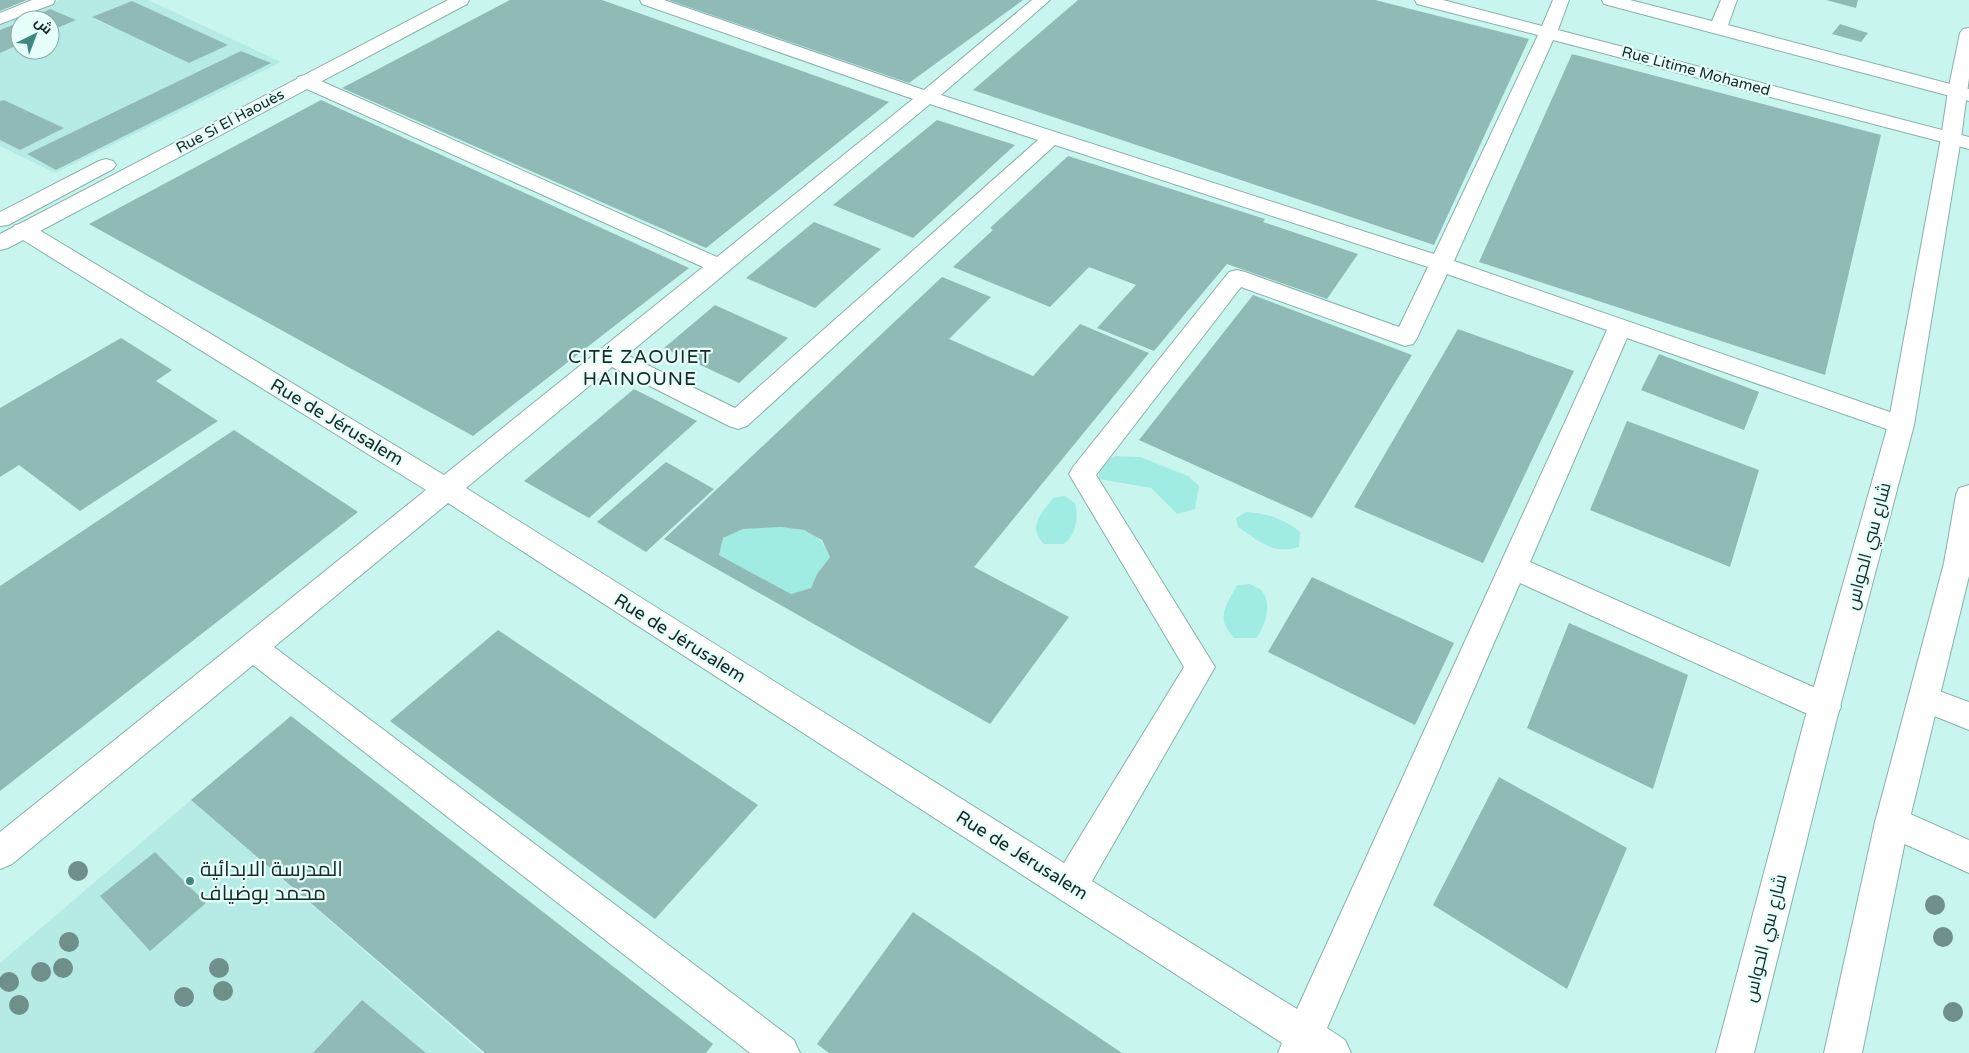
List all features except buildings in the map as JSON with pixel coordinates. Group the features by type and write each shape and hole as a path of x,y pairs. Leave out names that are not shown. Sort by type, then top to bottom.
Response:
{"street":[{"path":"0,19 47,0"},
{"name":"Rue Si El Haouès","path":"209,112 427,0"},
{"name":"Rue Si El Haouès","path":"5,225 305,81 461,0"},
{"path":"648,0 1053,138 1441,264 1901,425"},
{"path":"0,853 1042,0"},
{"name":"Rue Litime Mohamed","path":"1423,0 1960,141"},
{"path":"1070,886 1200,666 1082,474 1237,277 1405,338 1441,264 1561,0"},
{"path":"1610,0 1963,93"},
{"path":"1718,28 1729,0"},
{"name":"شارع سي الحواس","path":"1735,1053 1824,707 1901,425 1960,141 1969,32"},
{"path":"305,81 719,266"},
{"path":"609,356 738,420 1053,138"},
{"path":"5,225 122,157"},
{"name":"Rue de Jérusalem","path":"5,225 446,489 1070,886 1311,1047"},
{"path":"1311,1047 1513,567 1620,327"},
{"path":"1843,1053 1892,822 1923,698 1964,565 1969,495"},
{"path":"1513,567 1824,707"},
{"path":"252,647 780,1053"},
{"path":"1923,698 1969,716"},
{"path":"1892,822 1969,856"}],"shaded area":[{"path":"59,0 148,0 281,62 55,173 0,146 0,140 20,150 63,128 4,100 0,101 0,53 10,48 10,60 60,60 60,27 75,20 60,13 60,10 35,10","holes":["132,1 227,45 189,63 93,18","241,51 270,63 57,170 27,154"]},
{"path":"10,21 10,26 0,30 0,25"},
{"path":"1115,456 1140,457 1188,476 1199,486 1195,509 1177,514 1151,488 1099,479 1099,464"},
{"path":"1065,496 1075,503 1077,514 1074,531 1064,544 1044,544 1039,538 1036,526 1040,515 1053,498"},
{"path":"1246,512 1274,517 1294,527 1300,532 1299,547 1290,549 1274,548 1253,537 1238,527 1236,518"},
{"path":"781,527 812,533 817,536 826,548 830,557 817,574 811,588 791,594 719,555 723,538 743,529"},
{"path":"1250,584 1261,590 1265,595 1267,608 1265,622 1256,638 1234,638 1225,624 1224,612 1237,585"},
{"name":"المدرسة الابدائية محمد بوضياف","path":"191,800 482,1053 0,1053 0,963"}],"place":[{"name":"المدرسة الابدائية محمد بوضياف","path":"190,881"}],"district":[{"name":"CITÉ ZAOUIET HAINOUNE","path":"640,368"}]}
